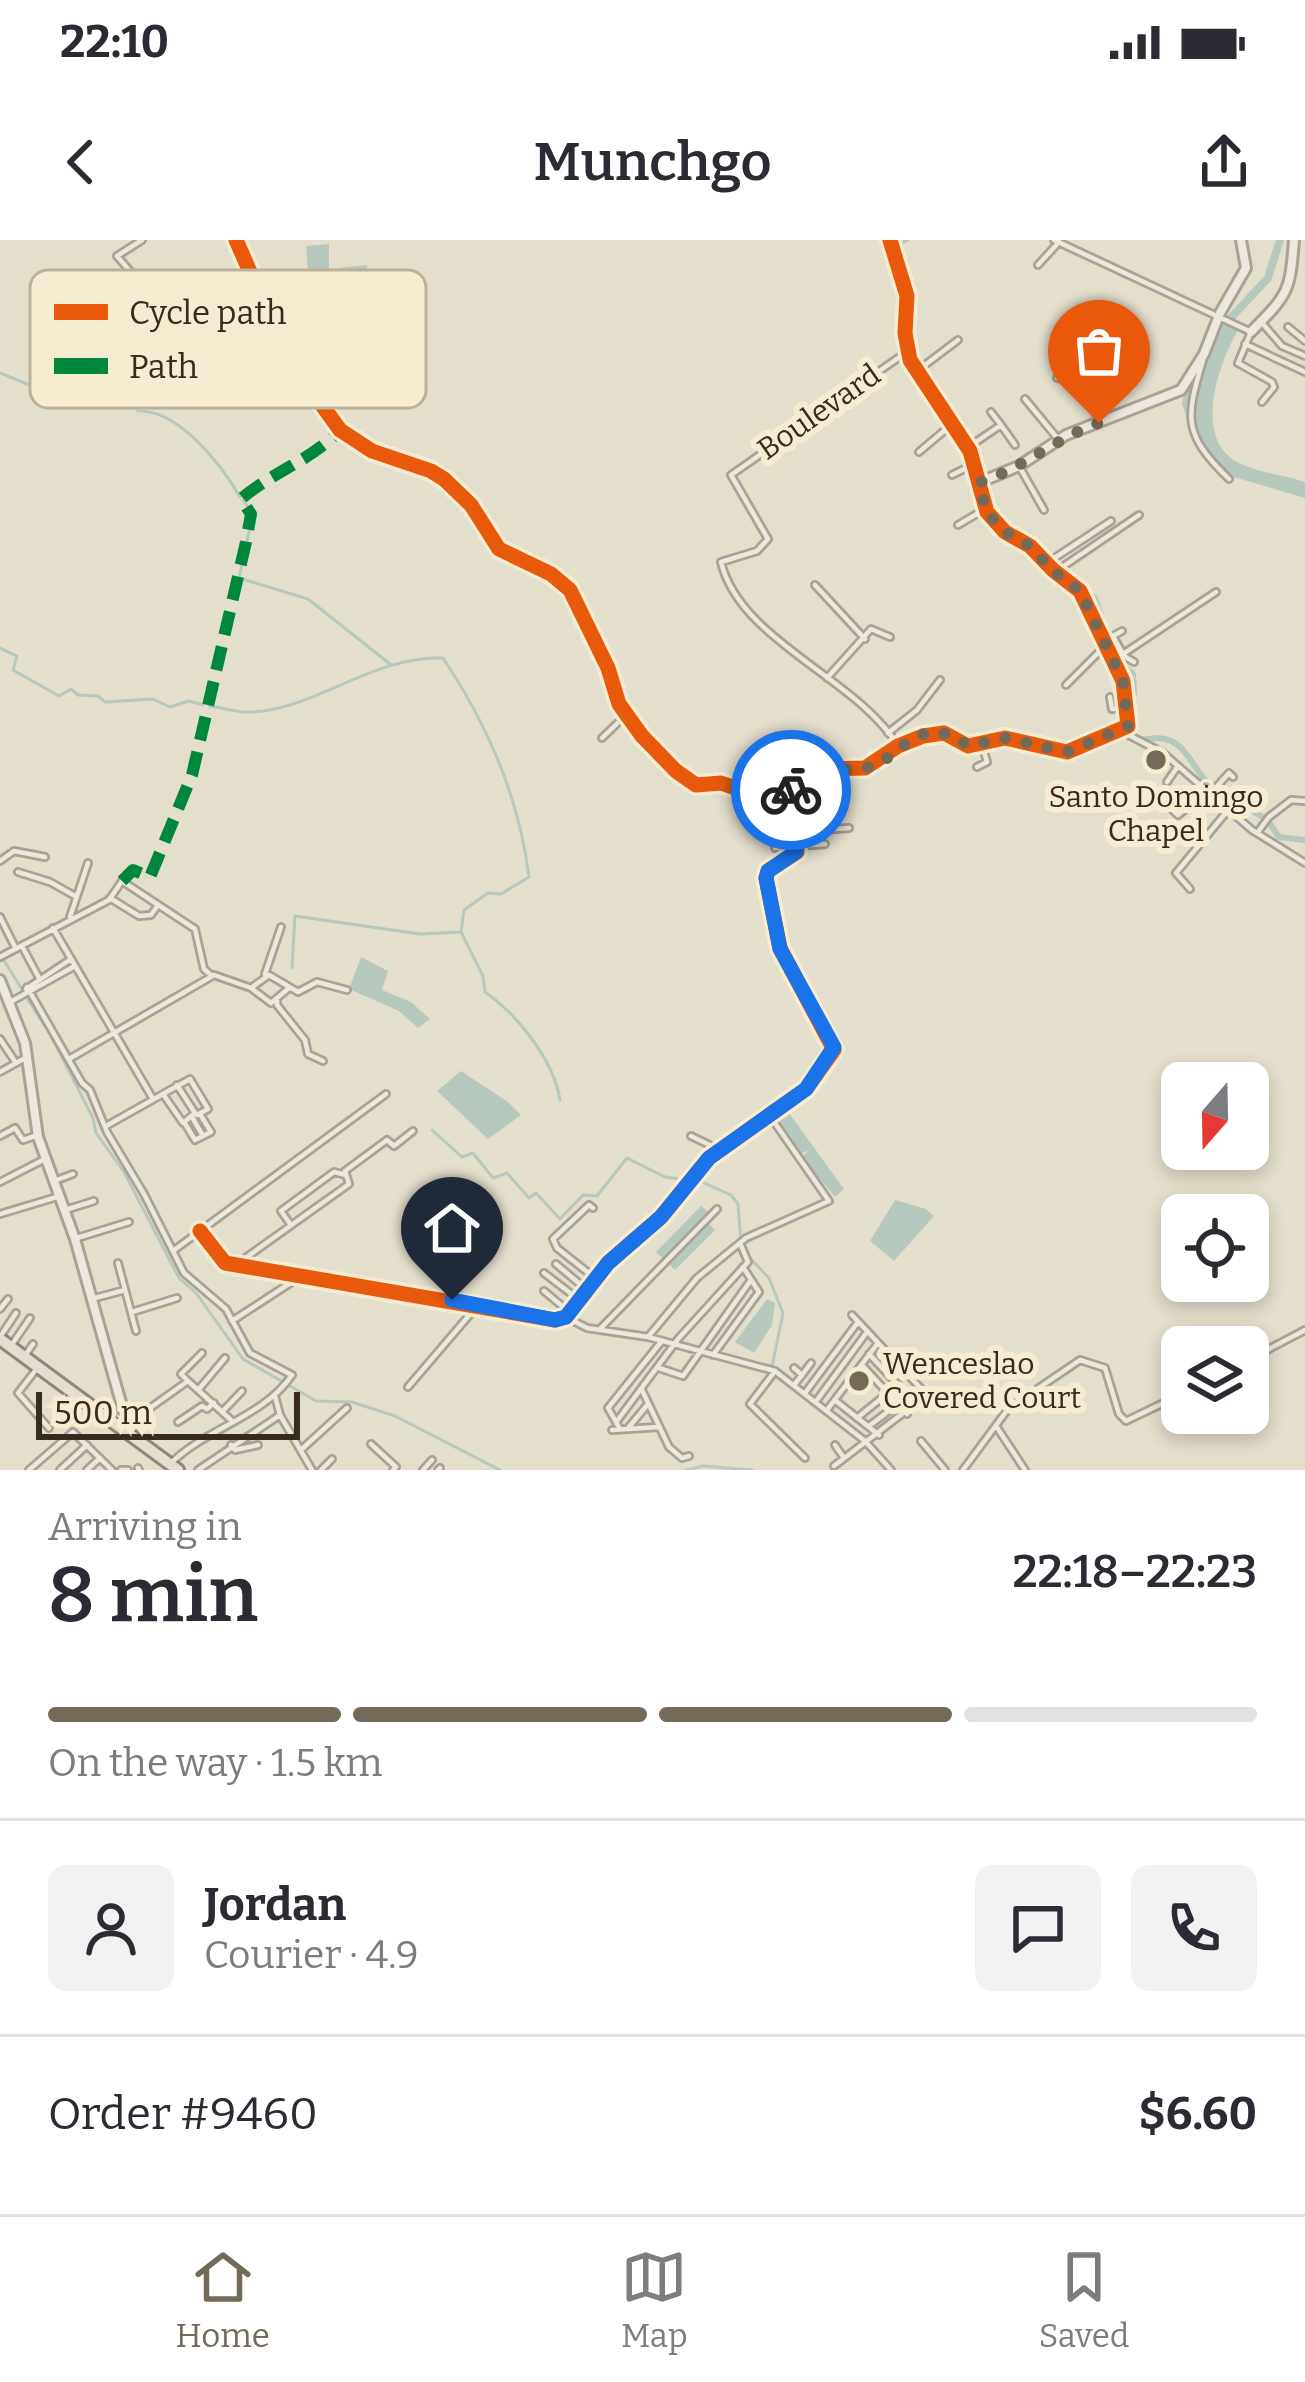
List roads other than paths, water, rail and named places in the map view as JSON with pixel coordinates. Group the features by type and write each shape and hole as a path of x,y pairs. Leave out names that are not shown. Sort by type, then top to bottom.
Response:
{"main road":[{"path":"4,1341 174,1467"}],"street":[{"path":"129,270 117,256 142,240"},
{"path":"236,240 249,270"},
{"path":"890,240 908,296 908,351 968,447 986,509 1005,532 1030,546 1080,591 1105,646 1119,659 1134,662"},
{"path":"980,482 1019,466 1058,439 1175,394 1186,384 1246,268 1240,240"},
{"path":"1262,402 1274,385 1238,363 1251,332 1284,298 1294,240"},
{"path":"1037,265 1056,241 1251,332"},
{"path":"1292,268 1304,268"},
{"path":"1156,299 1160,290"},
{"path":"1262,321 1282,346 1305,356"},
{"path":"1288,327 1305,341"},
{"path":"918,370 958,340"},
{"path":"1245,344 1305,371"},
{"name":"Boulevard","path":"827,678 767,628 730,587 722,562 757,551 768,539 731,475 908,351"},
{"path":"1204,354 1189,410 1205,454 1228,479"},
{"path":"1057,379 1085,382 1099,423"},
{"path":"1025,399 1058,439"},
{"path":"322,408 340,430 372,451 444,479 471,505 499,549 551,574 570,590 626,715 686,780 696,784 721,783 752,796 771,794 827,769 866,768 898,746 944,733 968,746 1005,738 1067,752 1128,726 1125,686 1113,636 1122,631"},
{"path":"991,412 1015,445"},
{"path":"968,447 1000,425"},
{"path":"919,452 953,429"},
{"path":"952,475 974,464"},
{"path":"1019,466 1044,510"},
{"path":"958,525 986,509"},
{"path":"1055,572 1139,514"},
{"path":"1047,563 1111,521"},
{"path":"815,585 865,639"},
{"path":"1119,659 1216,592"},
{"path":"890,637 872,629 827,678 898,746"},
{"path":"1066,685 1105,646"},
{"path":"888,733 917,710 940,680"},
{"path":"1111,697 1112,709 1124,708"},
{"path":"602,739 626,715"},
{"path":"1120,731 1178,766 1257,833 1305,863"},
{"path":"977,767 988,762 982,743"},
{"path":"733,788 748,765"},
{"path":"1167,782 1178,766"},
{"path":"827,769 828,830"},
{"path":"1137,802 1156,795 1178,815 1228,772 1233,777"},
{"path":"200,1231 225,1263 555,1320 568,1314 620,1251 661,1217 709,1158 812,1083 834,1050 780,949 766,878 768,871 794,856 794,798 789,786"},
{"path":"815,844 813,795 828,786"},
{"path":"771,794 776,848 825,844"},
{"path":"1257,833 1292,800 1305,802"},
{"path":"1190,889 1176,873 1228,809"},
{"path":"775,833 849,828"},
{"path":"0,861 14,851 45,857"},
{"path":"70,917 88,863"},
{"path":"18,872 75,896"},
{"path":"2,956 110,898 122,881 194,929 204,970 212,976"},
{"path":"110,898 139,916 151,915 158,905"},
{"path":"0,917 41,981"},
{"path":"264,979 281,927"},
{"path":"50,929 152,1099"},
{"path":"10,1003 73,963"},
{"path":"69,1059 218,974 271,1003 289,988"},
{"path":"251,988 269,975 302,992 316,982 346,990"},
{"path":"0,980 27,1057 38,1135 75,1239 126,1427 188,1382"},
{"path":"27,991 90,1090 184,1274 226,1309 250,1353 292,1373 275,1396 188,1446 174,1467"},
{"path":"277,998 308,1054 323,1060"},
{"path":"0,1040 16,1063"},
{"path":"0,1072 27,1057"},
{"path":"106,1126 192,1081 208,1109 184,1122"},
{"path":"163,1094 195,1140 203,1136 177,1085"},
{"path":"173,1251 386,1094"},
{"path":"648,1337 697,1278 740,1243 829,1201 770,1116"},
{"path":"3,1134 16,1127 23,1140 38,1135"},
{"path":"237,1264 349,1184 345,1171 386,1140 394,1146 413,1131"},
{"path":"691,1136 720,1150"},
{"path":"0,1182 45,1158"},
{"path":"291,1226 281,1210 334,1172 346,1175"},
{"path":"54,1181 73,1174"},
{"path":"0,1214 60,1196"},
{"path":"65,1210 94,1201"},
{"path":"593,1208 589,1204 553,1239 596,1279"},
{"path":"601,1329 717,1209"},
{"path":"75,1239 129,1222"},
{"path":"616,1421 748,1262 740,1243"},
{"path":"118,1263 136,1331"},
{"path":"556,1264 587,1290"},
{"path":"713,1355 759,1292 743,1267"},
{"path":"544,1273 578,1300"},
{"path":"232,1322 298,1278"},
{"path":"658,1368 682,1376 751,1280"},
{"path":"91,1299 125,1290"},
{"path":"544,1291 579,1325 648,1337 775,1371 867,1443 891,1470"},
{"path":"130,1313 177,1298"},
{"path":"0,1309 8,1299"},
{"path":"733,1304 744,1312"},
{"path":"408,1388 478,1305"},
{"path":"4,1341 16,1313"},
{"path":"834,1466 930,1393 852,1315"},
{"path":"4,1341 30,1318"},
{"path":"805,1394 858,1322"},
{"path":"1269,1349 1305,1330"},
{"path":"815,1402 867,1332"},
{"path":"620,1430 608,1408 662,1341"},
{"path":"826,1410 878,1342"},
{"path":"24,1357 32,1344"},
{"path":"202,1353 181,1374 231,1420"},
{"path":"869,1354 917,1405"},
{"path":"199,1389 225,1358"},
{"path":"963,1470 1008,1409 1080,1360 1106,1368 1119,1414 1126,1421 1161,1404"},
{"path":"794,1385 811,1363"},
{"path":"860,1364 907,1414"},
{"path":"38,1367 18,1393 49,1428"},
{"path":"794,1368 802,1375"},
{"path":"775,1371 750,1404 805,1458"},
{"path":"642,1390 675,1454 689,1456"},
{"path":"223,1411 242,1391"},
{"path":"857,1418 887,1393"},
{"path":"275,1396 280,1414 313,1470"},
{"path":"834,1399 879,1435"},
{"path":"178,1422 214,1402"},
{"path":"620,1430 648,1404"},
{"path":"869,1426 898,1404"},
{"path":"300,1450 347,1408"},
{"path":"198,1470 280,1414"},
{"path":"996,1426 1025,1470"},
{"path":"620,1430 659,1427"},
{"path":"29,1470 73,1432 112,1470"},
{"path":"921,1441 945,1470"},
{"path":"371,1444 393,1470"},
{"path":"835,1444 844,1458"},
{"path":"60,1470 86,1445"},
{"path":"231,1445 235,1450 258,1445"},
{"path":"87,1470 100,1458"},
{"path":"321,1470 332,1459"},
{"path":"423,1470 432,1460"}],"waterway":[{"path":"896,245 908,240"},
{"path":"1226,323 1268,278 1280,240"},
{"path":"907,334 913,335 914,357"},
{"path":"0,373 30,385"},
{"path":"136,408 168,419 197,441 240,497"},
{"path":"243,500 253,514 239,578 308,599 390,664"},
{"path":"547,568 563,580"},
{"path":"1070,579 1095,598 1116,659 1133,674 1134,694 1128,703 1133,723 1129,728"},
{"path":"0,648 17,656 13,670 59,696 71,689 105,702 153,699 170,707 189,701 203,705"},
{"path":"209,706 241,712 270,710 391,665 443,658 499,763 518,818 529,877 501,894 488,893 464,910 461,932"},
{"path":"1138,739 1158,738 1176,744 1212,786"},
{"path":"1215,788 1266,819"},
{"path":"1268,821 1279,837 1305,840"},
{"path":"292,968 295,916 420,934 461,932 483,976 485,992 533,1040 560,1100"},
{"path":"0,954 23,991"},
{"path":"25,995 179,1278 196,1293 243,1359 316,1401 352,1402 395,1416 500,1470"},
{"path":"432,1130 462,1157 473,1153 493,1178 507,1173 529,1198 536,1193 560,1219 583,1195 597,1196 627,1158 665,1177 702,1182 731,1195 738,1204 741,1242"},
{"path":"747,1255 769,1278 783,1313 772,1367"},
{"path":"687,1470 703,1466 752,1470"}],"place":[{"name":"Santo Domingo Chapel","path":"1156,760"},
{"name":"Wenceslao Covered Court","path":"859,1381"}]}
